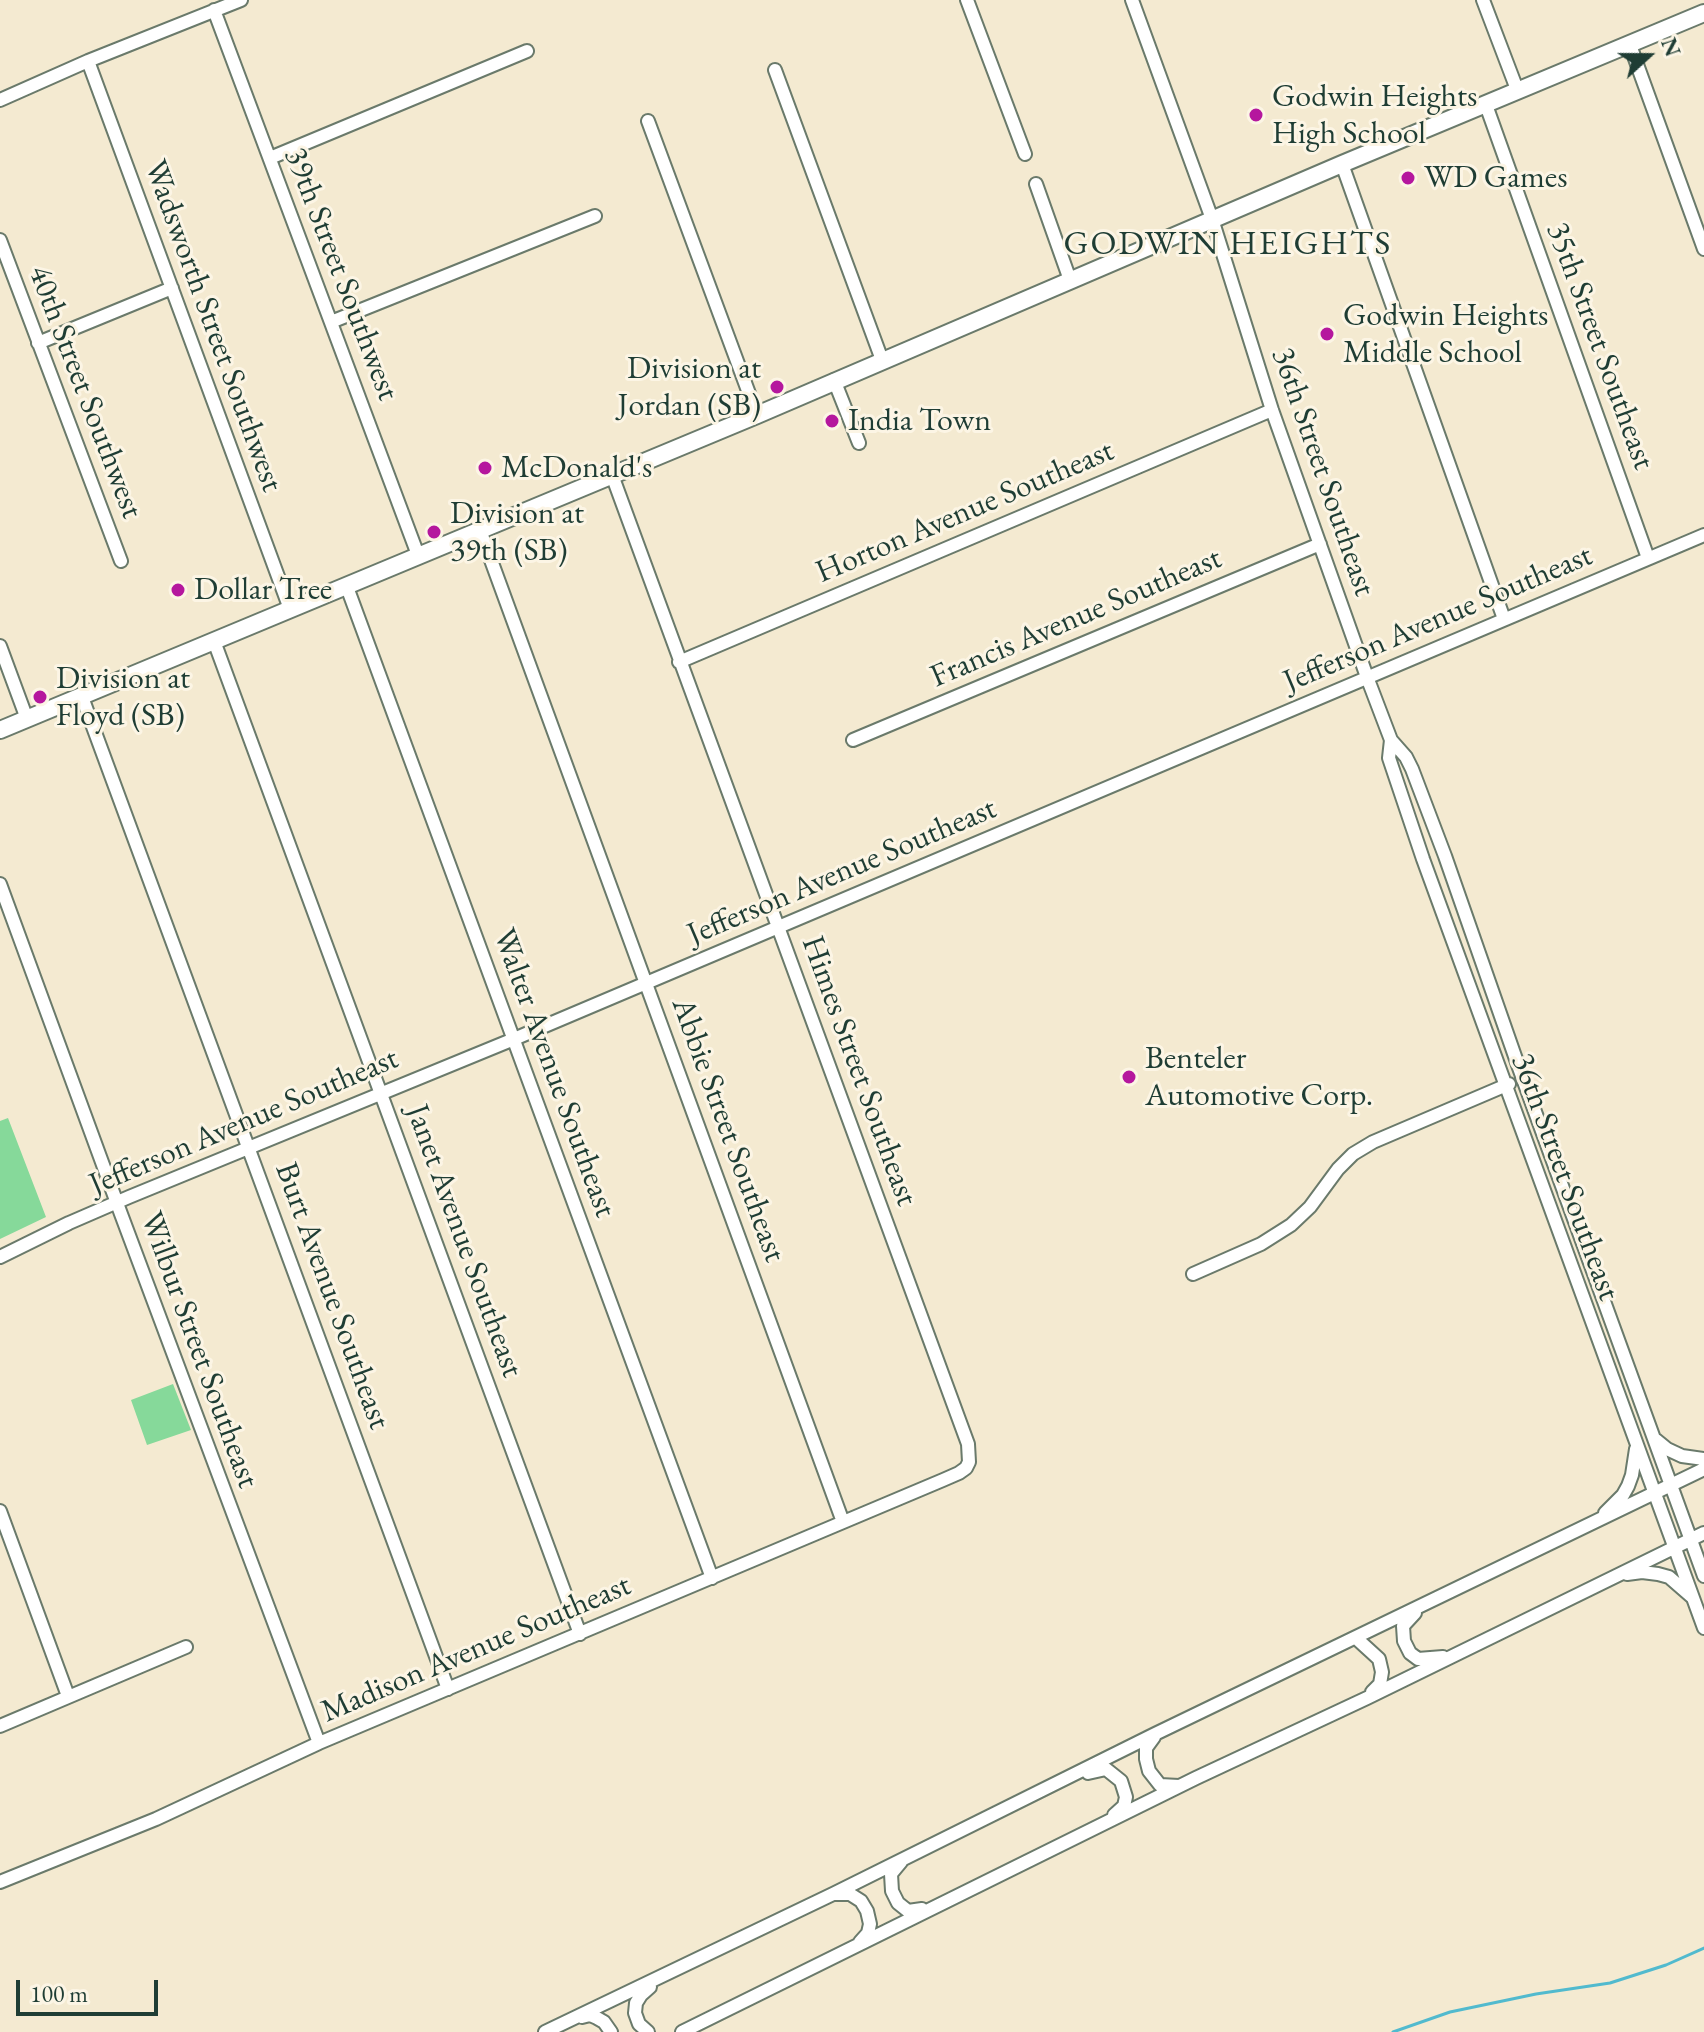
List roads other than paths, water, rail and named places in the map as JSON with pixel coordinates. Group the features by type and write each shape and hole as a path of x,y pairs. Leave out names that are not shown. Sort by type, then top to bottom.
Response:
{"main road":[{"path":"0,730 757,415 1212,219 1704,13"}],"street":[{"path":"0,100 241,0"},
{"path":"967,0 1025,154"},
{"name":"36th Street Southeast","path":"1132,0 1212,219 1272,410 1367,677 1391,740 1412,769 1445,856 1704,1576"},
{"path":"1483,0 1518,92"},
{"name":"39th Street Southwest","path":"214,10 418,555"},
{"path":"1630,45 1704,249"},
{"path":"270,158 527,51"},
{"name":"Wadsworth Street Southwest","path":"88,61 290,609"},
{"path":"775,70 882,360"},
{"name":"35th Street Southeast","path":"1486,105 1648,558"},
{"path":"648,121 757,415"},
{"path":"1342,164 1504,619"},
{"path":"1036,184 1070,280"},
{"path":"331,322 595,216"},
{"name":"40th Street Southwest","path":"0,240 121,561"},
{"path":"38,343 172,288"},
{"path":"834,380 859,443"},
{"name":"Horton Avenue Southeast","path":"679,662 1272,410"},
{"name":"Himes Street Southeast","path":"612,475 968,1444 969,1462"},
{"name":"Abbie Street Southeast","path":"480,530 843,1522"},
{"name":"Jefferson Avenue Southeast","path":"0,1257 117,1202 514,1039 1704,535"},
{"name":"Francis Avenue Southeast","path":"853,740 1320,544"},
{"name":"Walter Avenue Southeast","path":"347,587 712,1578"},
{"name":"Janet Avenue Southeast","path":"214,641 580,1634"},
{"path":"0,646 27,719"},
{"name":"Burt Avenue Southeast","path":"82,697 448,1689"},
{"name":"36th Street Southeast","path":"1391,740 1389,758 1398,789 1704,1628"},
{"name":"Wilbur Street Southeast","path":"0,884 319,1743"},
{"path":"1193,1274 1261,1244 1291,1225 1310,1207 1338,1169 1353,1154 1373,1142 1523,1079"},
{"path":"1654,1439 1682,1456 1704,1459"},
{"path":"1599,1519 1628,1486 1636,1446"},
{"name":"Madison Avenue Southeast","path":"0,1882 156,1819 319,1743 959,1473 969,1462"},
{"path":"545,2032 1704,1469"},
{"path":"0,1511 68,1696"},
{"path":"670,2032 685,2030 1704,1533"},
{"path":"1620,1575 1642,1572 1669,1577 1693,1597"},
{"path":"1423,1605 1403,1626 1404,1641 1410,1653 1418,1659 1452,1656"},
{"path":"1356,1638 1379,1659 1382,1672 1380,1684 1367,1698"},
{"path":"0,1726 186,1647"},
{"path":"1155,1734 1146,1748 1152,1776 1160,1785 1181,1786"},
{"path":"1070,1777 1106,1769 1121,1781 1126,1797 1124,1806 1096,1829"},
{"path":"903,1859 891,1874 892,1891 898,1903 908,1911 938,1906"},
{"path":"833,1894 850,1894 861,1901 867,1911 870,1924 868,1933 855,1947"},
{"path":"648,2032 636,2018 636,2003 661,1976"},
{"path":"575,2018 590,2015 604,2022 611,2032"}],"waterway":[{"path":"1393,2032 1450,2012 1610,1983 1666,1965 1704,1948"}],"place":[{"name":"Godwin Heights High School","path":"1256,115"},
{"name":"WD Games","path":"1408,178"},
{"name":"Godwin Heights Middle School","path":"1327,334"},
{"name":"Division at Jordan (SB)","path":"777,387"},
{"name":"India Town","path":"832,421"},
{"name":"McDonald's","path":"485,468"},
{"name":"Division at 39th (SB)","path":"434,532"},
{"name":"Dollar Tree","path":"178,590"},
{"name":"Division at Floyd (SB)","path":"40,697"},
{"name":"Benteler Automotive Corp.","path":"1129,1077"}],"district":[{"name":"GODWIN HEIGHTS","path":"1228,245"}]}
